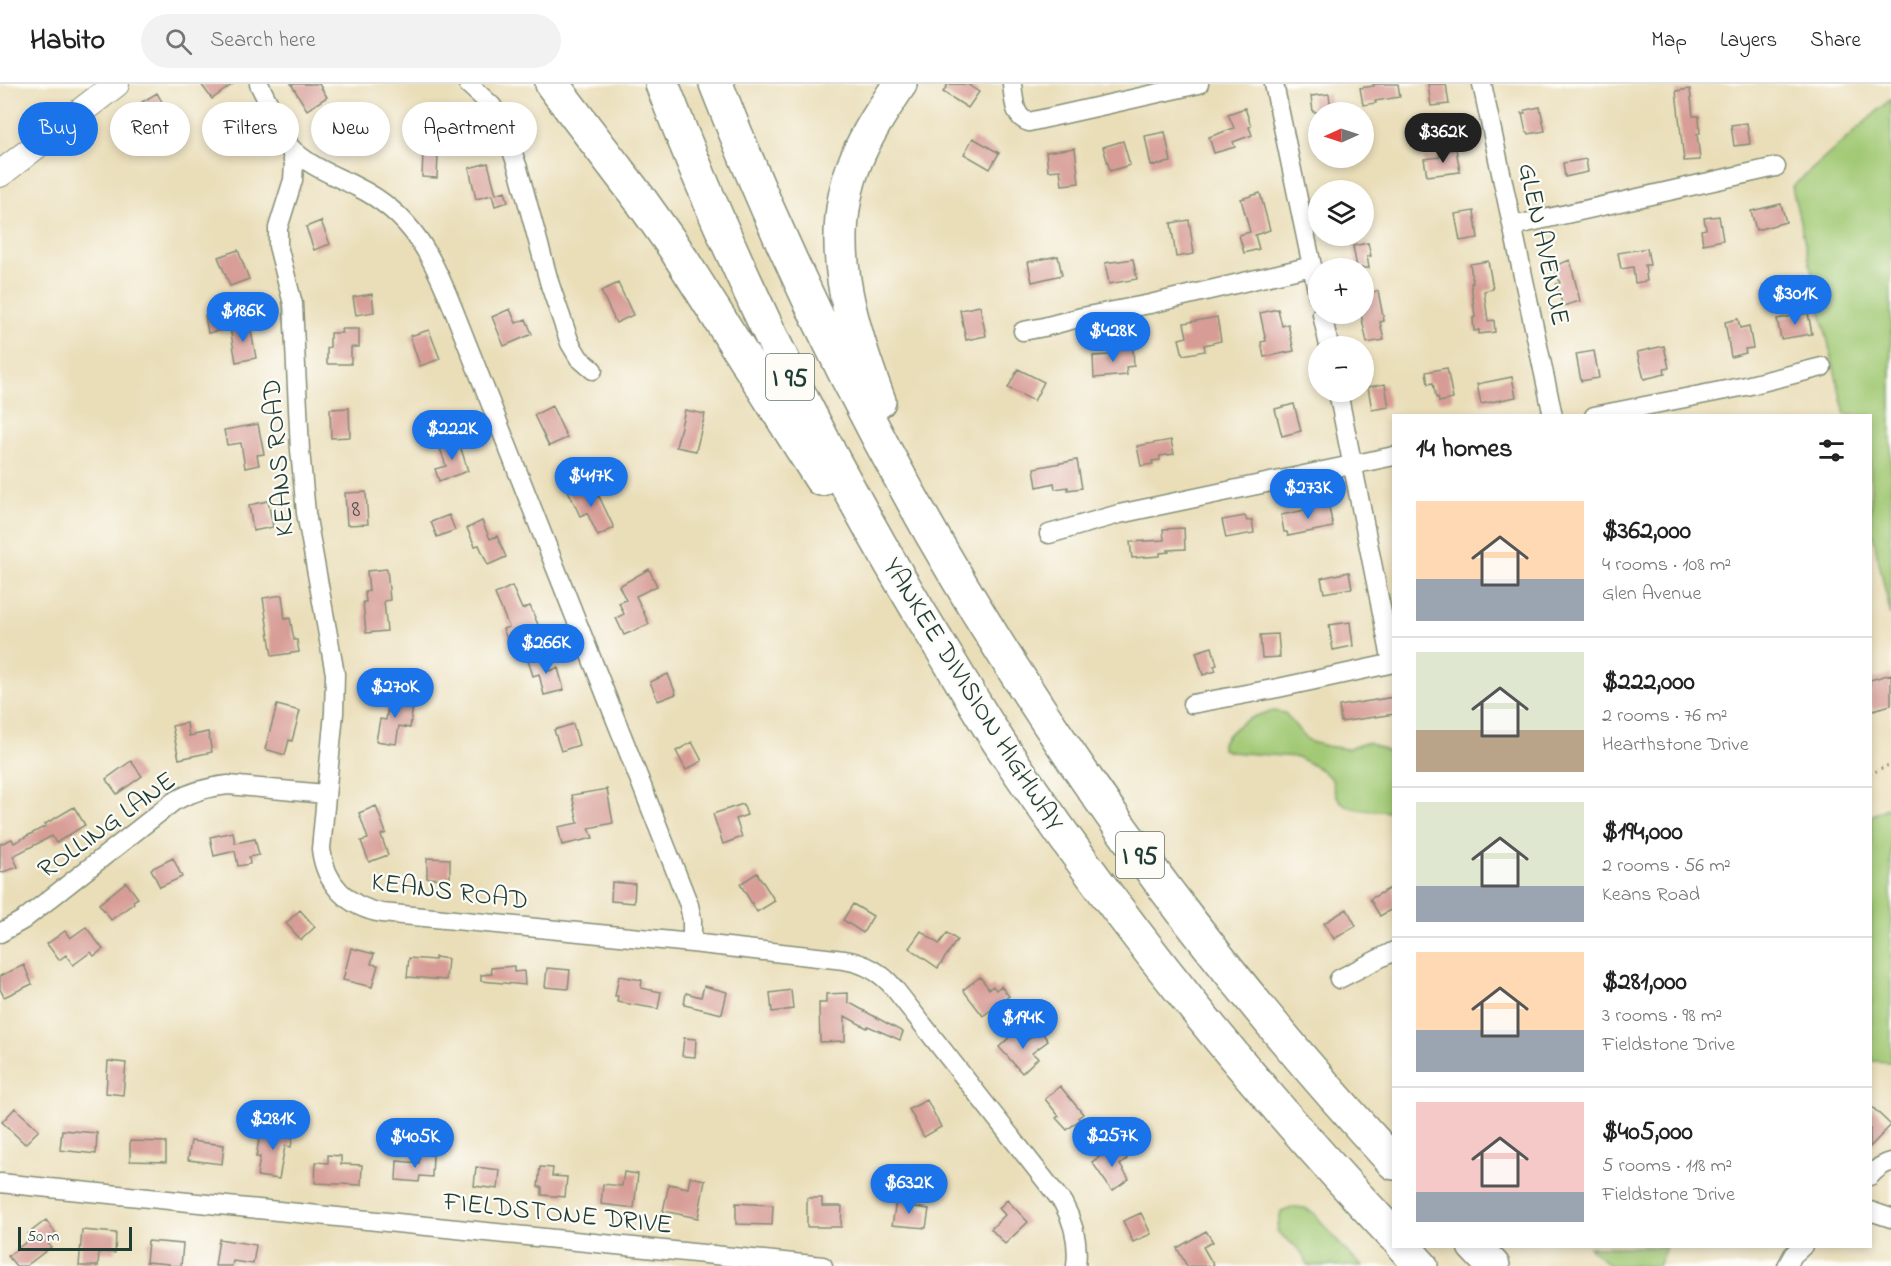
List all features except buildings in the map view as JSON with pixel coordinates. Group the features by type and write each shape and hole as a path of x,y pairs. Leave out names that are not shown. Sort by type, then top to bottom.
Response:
{"highway":[{"path":"552,84 674,247 844,514 946,656"},
{"name":"YANKEE DIVISION HIGHWAY","path":"662,84 735,261 792,381 894,569 1012,762 1184,996 1289,1122 1392,1234"},
{"name":"YANKEE DIVISION HIGHWAY","path":"716,84 795,270 850,384 924,521 1026,689 1132,845 1254,1003 1319,1081 1392,1161"},
{"path":"900,84 856,159 844,198 840,241 845,290 854,331 924,521"},
{"path":"1405,1248 1421,1266"},
{"path":"1476,1248 1493,1266"}],"main road":[{"path":"0,174 116,84"}],"street":[{"name":"KEANS ROAD","path":"259,84 268,102"},
{"path":"468,84 492,106 501,119 518,168 550,285 570,344 579,358 593,370"},
{"path":"1012,84 1017,112 1022,120 1031,121 1199,84"},
{"path":"1274,84 1310,258"},
{"name":"GLEN AVENUE","path":"1482,84 1553,414"},
{"path":"299,155 387,206 412,231 433,261 689,905 692,920 692,943"},
{"name":"KEANS ROAD","path":"292,156 295,170 279,223 278,246 293,304 300,450 306,513 335,674 335,706 321,849 325,870 336,889 352,903 382,914 692,943 852,961 872,969 894,988 1063,1203 1072,1220 1076,1239 1076,1266"},
{"path":"1513,226 1776,167"},
{"path":"1023,331 1308,267"},
{"path":"1604,414 1746,386 1822,367"},
{"path":"1340,402 1392,658"},
{"path":"1049,534 1119,514 1392,456"},
{"path":"1192,704 1392,663"},
{"name":"ROLLING LANE","path":"0,933 23,920 173,802 187,795 228,785 325,794"},
{"path":"1339,978 1392,952"},
{"path":"1872,1174 1885,1163 1891,1162"},
{"name":"FIELDSTONE DRIVE","path":"0,1183 823,1266"},
{"path":"1872,1212 1891,1218"},
{"path":"1786,1266 1801,1248"}],"path":[{"path":"1872,773 1891,764"}],"green space":[{"path":"1891,99 1891,616 1872,531 1872,414 1845,414 1792,187"},
{"path":"1274,711 1285,713 1311,742 1347,749 1368,742 1392,754 1392,812 1363,810 1346,805 1334,791 1332,779 1320,769 1297,757 1230,752 1222,749 1222,742 1233,730 1258,715"},
{"path":"1891,806 1891,1062 1872,1061 1872,816"},
{"path":"1294,1207 1305,1208 1314,1213 1345,1250 1362,1266 1308,1266 1299,1250 1277,1231 1281,1212"},
{"path":"1590,1248 1666,1248 1658,1266 1610,1266"}]}
